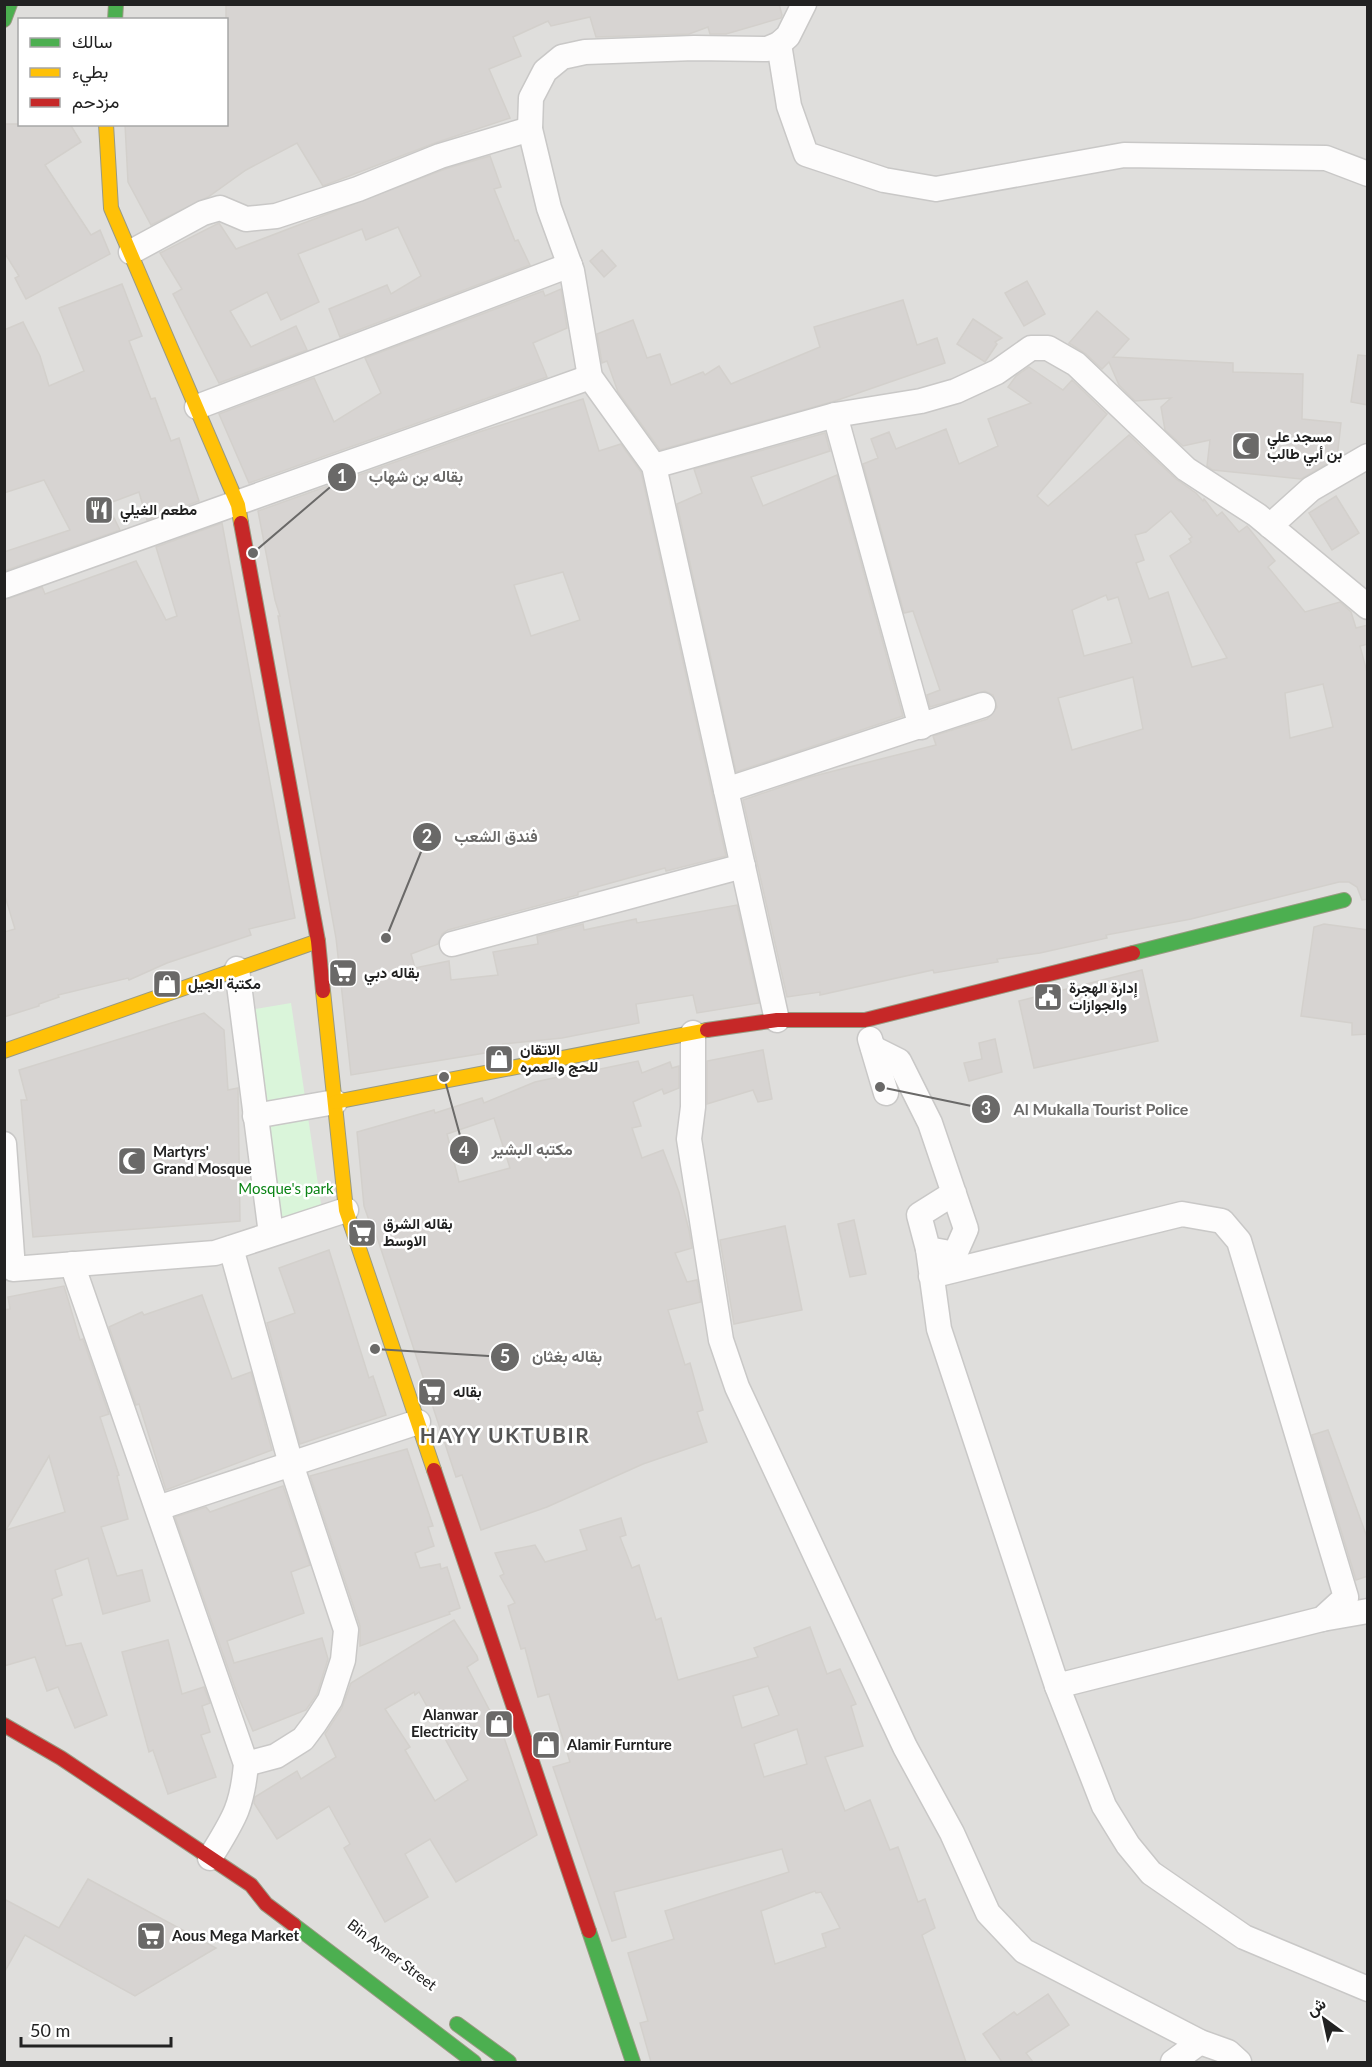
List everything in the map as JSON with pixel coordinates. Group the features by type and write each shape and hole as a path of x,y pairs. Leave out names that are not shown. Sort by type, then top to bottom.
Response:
{"main road":[{"path":"4,20 10,4"},
{"path":"106,126 111,208 238,505 318,940 346,1210 633,2062"},
{"path":"335,1102 693,1033 777,1020 865,1020 1344,900"},
{"path":"4,1052 318,940"},
{"path":"4,1725 61,1758 251,1885 266,1904 474,2062"},
{"path":"251,1885 276,1889"},
{"path":"444,2014 509,2062"}],"street":[{"path":"777,1020 654,466 590,377 570,265 549,208 530,129 531,98 545,70 562,57 585,52 694,48 767,49 779,44 788,36 804,4"},
{"path":"779,44 789,106 806,154 884,180 936,189 1124,155 1326,158 1368,174"},
{"path":"131,252 203,213 220,208 246,219 276,216 358,189 440,156 530,129"},
{"path":"197,406 570,265"},
{"path":"654,466 835,415 921,401 956,391 997,372 1031,348 1048,348 1076,364 1186,469 1270,526 1368,607"},
{"path":"4,586 238,505 590,377"},
{"path":"835,415 921,727"},
{"path":"1270,526 1311,489 1368,456"},
{"path":"726,790 983,705"},
{"path":"452,944 743,866"},
{"path":"237,969 271,1234"},
{"path":"865,1020 886,1094"},
{"path":"693,1033 693,1107 689,1139 721,1340 737,1388 905,1747 952,1833 988,1912 1024,1951 1200,2042 1228,2052 1239,2062"},
{"path":"873,1048 899,1061 930,1123 966,1229 955,1254 928,1250"},
{"path":"255,1116 335,1102"},
{"path":"4,1144 13,1269 215,1253 346,1210"},
{"path":"954,1193 919,1215 928,1250 939,1329 1057,1686 1104,1806 1128,1845 1151,1873 1244,1937 1368,1989"},
{"path":"931,1276 1182,1214 1222,1221 1239,1240 1346,1597 1322,1619"},
{"path":"231,1248 291,1464 346,1630 344,1660 330,1700 303,1738 276,1756 246,1764"},
{"path":"72,1264 246,1764 243,1797 234,1819 210,1858"},
{"path":"158,1508 418,1422"},
{"path":"1057,1686 1322,1619 1368,1611"},
{"path":"1173,2062 1200,2042"}],"shaded area":[{"path":"5,5 1367,5 1367,2062 5,2062"}],"green space":[{"name":"Mosque's park","path":"291,1003 322,1211 259,1234 232,1013"}],"building":[{"path":"226,4 779,4 782,15 781,18 726,34 710,34 708,27 689,34 596,37 590,17 551,26 548,21 513,37 521,56 489,69 510,118 435,143 323,186 297,143 246,170 208,197 151,225 128,182 125,126 228,126 228,18 226,18"},
{"path":"4,124 71,126 81,142 45,165 91,235 100,230 110,254 26,299 15,278 19,276 4,252"},
{"path":"490,156 501,187 494,189 515,241 518,240 530,265 340,337 329,309 387,285 391,294 421,276 398,227 366,240 362,229 298,254 319,302 281,320 267,292 230,311 251,347 296,326 307,350 219,383 173,294 182,289 160,253 219,223 236,249 445,169"},
{"path":"602,250 616,266 604,277 590,261"},
{"path":"1027,281 1045,314 1024,326 1005,293"},
{"path":"122,284 142,336 129,341 151,399 155,398 171,441 179,438 199,501 147,520 139,492 107,504 120,530 4,571 4,552 70,530 44,480 4,493 4,330 23,322 40,356 49,386 84,371 59,308"},
{"path":"561,289 567,328 533,343 547,377 249,483 219,414 314,378 334,422 381,393 365,358 543,291 545,296"},
{"path":"903,300 917,345 937,338 945,363 835,401 660,450 618,392 607,361 602,363 597,334 633,320 647,358 660,354 671,385 703,372 705,375 719,366 731,384 820,347 814,327"},
{"path":"1097,311 1129,339 1113,357 1233,363 1233,372 1303,374 1302,419 1341,423 1337,458 1301,479 1213,470 1207,466 1210,440 1183,446 1165,430 1161,407 1171,398 1135,401 1119,385 1109,362 1102,369 1086,354 1069,343"},
{"path":"973,319 1002,338 995,342 997,344 985,362 957,344"},
{"path":"1358,355 1368,356 1368,405 1351,402"},
{"path":"1029,367 1063,390 1072,380 1107,414 1037,496 1048,506 1129,435 1176,479 1203,501 1204,499 1217,516 1222,512 1239,532 1247,526 1275,561 1268,567 1305,612 1340,602 1351,612 1356,628 1368,625 1368,644 1360,646 1368,676 1368,899 1362,900 1357,887 1349,882 1339,882 1191,919 1106,935 1107,938 1040,953 997,959 998,962 934,973 933,970 820,995 820,992 787,997 743,800 810,777 936,745 933,736 987,719 997,707 993,695 985,691 930,707 927,695 940,690 913,611 904,613 863,464 878,458 871,439 889,432 896,449 946,429 959,464 998,446 988,419 1031,403 1008,387 1016,376","holes":["1171,511 1192,537 1189,539 1191,542 1170,556 1227,658 1192,667 1168,592 1149,599 1136,563 1144,560 1135,535 1146,532","1106,595 1108,600 1118,597 1132,643 1084,656 1072,610","1133,677 1143,729 1072,750 1058,698","1323,684 1333,727 1290,738 1285,693"]},
{"path":"583,399 599,451 621,444 641,472 726,856 666,871 665,868 578,892 578,895 448,930 442,934 438,944 411,954 415,968 449,961 451,980 498,975 493,952 538,944 537,936 583,924 584,930 636,919 637,923 737,905 759,1003 697,1013 693,995 636,1004 639,1023 562,1038 503,1044 503,1050 351,1075 336,938 278,616 280,616 258,511 479,432","holes":["563,572 580,620 531,636 514,585"]},
{"path":"825,433 830,451 751,477 763,506 837,475 903,716 736,772 677,504 702,493 694,469"},
{"path":"1336,496 1359,533 1332,550 1309,513"},
{"path":"222,523 295,918 249,929 251,935 167,963 129,980 128,978 58,995 59,997 39,1004 39,1006 4,1017 4,932 15,929 4,893 4,600 42,587 45,594 136,561 166,620 177,616 156,547"},
{"path":"1324,924 1368,930 1368,1034 1352,1035 1352,1023 1301,1016 1314,927"},
{"path":"1142,970 1158,1041 1034,1068 1019,1001"},
{"name":"Martyrs' Grand Mosque","path":"204,1013 224,1030 228,1090 238,1088 240,1221 33,1237 21,1100 27,1100 19,1070"},
{"path":"995,1039 1002,1072 969,1081 964,1063 982,1059 979,1043"},
{"path":"763,1050 772,1099 758,1102 753,1090 707,1104 707,1061"},
{"path":"638,1061 642,1073 670,1062 672,1068 679,1066 679,1088 664,1094 662,1089 633,1102 641,1126 632,1128 642,1158 663,1150 679,1192 689,1230 692,1248 675,1253 687,1282 697,1280 701,1302 668,1310 685,1365 690,1363 703,1410 697,1412 707,1442 643,1464 547,1507 481,1530 462,1475 456,1477 374,1228 372,1229 364,1206 357,1132 434,1110 435,1113 482,1098 484,1103 535,1082 572,1074 573,1078 591,1071","holes":["494,1118 510,1168 459,1182 447,1134"]},
{"path":"854,1220 866,1274 850,1277 838,1224"},
{"path":"785,1226 802,1310 734,1324 720,1240"},
{"path":"329,1250 369,1378 373,1376 386,1415 300,1444 267,1323 295,1313 279,1268"},
{"path":"64,1286 80,1340 83,1339 109,1414 100,1417 119,1475 117,1476 128,1519 101,1527 117,1576 142,1570 150,1601 103,1614 88,1558 55,1570 62,1595 52,1599 66,1646 81,1643 107,1715 75,1728 58,1687 47,1691 35,1657 4,1666 4,1310 10,1309 8,1297","holes":["49,1456 65,1512 6,1530"]},
{"path":"202,1295 232,1379 251,1372 272,1450 166,1490 139,1404 136,1405 109,1327 142,1312 144,1315"},
{"path":"1328,1430 1368,1540 1368,1576 1356,1580 1312,1435"},
{"path":"407,1449 433,1526 428,1527 434,1546 415,1553 420,1568 440,1564 441,1569 447,1567 460,1608 449,1612 450,1614 360,1646 360,1626 310,1476"},
{"path":"283,1486 310,1565 291,1572 304,1613 227,1641 234,1663 322,1638 328,1659 317,1694 306,1710 253,1731 237,1694 175,1517 206,1507 210,1512"},
{"path":"621,1518 626,1535 620,1537 632,1568 639,1565 656,1620 661,1618 678,1680 758,1657 754,1648 810,1627 827,1674 840,1669 856,1704 851,1706 863,1746 825,1757 845,1811 870,1800 890,1850 898,1847 918,1902 925,1899 935,1928 922,1935 966,2062 651,2062 640,2023 648,2021 628,1953 674,1939 665,1911 789,1872 782,1849 614,1892 626,1937 612,1941 553,1767 570,1762 549,1694 538,1697 525,1648 521,1649 508,1606 515,1603 500,1576 504,1574 495,1553 535,1545 545,1562 587,1550 580,1530","holes":["768,1686 779,1715 742,1728 733,1696","797,1729 807,1764 764,1777 754,1744","815,1891 816,1893 821,1892 840,1928 822,1934 826,1947 775,1964 761,1911"]},
{"path":"454,1620 477,1656 478,1660 467,1667 491,1713 495,1711 537,1835 456,1882 430,1839 405,1854 428,1897 385,1922 344,1848 350,1844 329,1806 277,1839 254,1803 255,1797 297,1771 301,1779 336,1757 325,1734 342,1708 351,1683","holes":["414,1692 415,1695 419,1692 468,1780 435,1801 405,1750 410,1747 385,1709"]},
{"path":"168,1640 182,1694 204,1687 210,1703 202,1706 210,1732 201,1735 216,1777 168,1794 153,1750 149,1752 122,1652"},
{"name":"Aous Mega Market","path":"88,1879 216,1948 135,1996 25,1935 4,1973 4,1899 59,1928"},
{"path":"1048,1994 1069,2025 1026,2053 1033,2062 1002,2062 983,2034 1014,2012 1017,2015"}],"traffic: fast":[{"path":"4,20 10,4"},
{"path":"115,18 116,4"},
{"path":"1133,953 1344,900"},
{"path":"294,1925 474,2062"},
{"path":"589,1931 633,2062"},
{"path":"457,2024 509,2062"}],"traffic: slow":[{"path":"106,126 111,208 238,505 241,523"},
{"path":"4,1051 318,941"},
{"path":"323,991 346,1210 434,1470"},
{"path":"335,1102 707,1030"}],"traffic: jam":[{"path":"241,523 318,941 323,991"},
{"path":"707,1030 777,1020 865,1020 1133,953"},
{"path":"434,1470 589,1931"},
{"path":"4,1725 61,1758 251,1885 266,1904 294,1925"}],"place":[{"name":"مسجد علي بن أبي طالب","path":"1246,446"},
{"name":"مطعم الغيلي","path":"99,510"},
{"name":"بقاله بن شهاب","path":"253,553"},
{"name":"فندق الشعب","path":"386,938"},
{"name":"بقاله دبي","path":"343,973"},
{"name":"مكتبة الجيل","path":"167,984"},
{"name":"إدارة الهجرة والجوازات","path":"1048,997"},
{"name":"الاتقان للحج والعمره","path":"499,1059"},
{"name":"مكتبه البشير","path":"444,1077"},
{"name":"Al Mukalla Tourist Police","path":"880,1087"},
{"name":"Martyrs' Grand Mosque","path":"132,1161"},
{"name":"بقاله الشرق الاوسط","path":"362,1233"},
{"name":"بقاله بغثان","path":"375,1349"},
{"name":"بقاله","path":"432,1392"},
{"name":"Alanwar Electricity","path":"499,1724"},
{"name":"Alamir Furnture","path":"546,1745"},
{"name":"Aous Mega Market","path":"151,1936"}],"district":[{"name":"HAYY UKTUBIR","path":"505,1436"}]}
